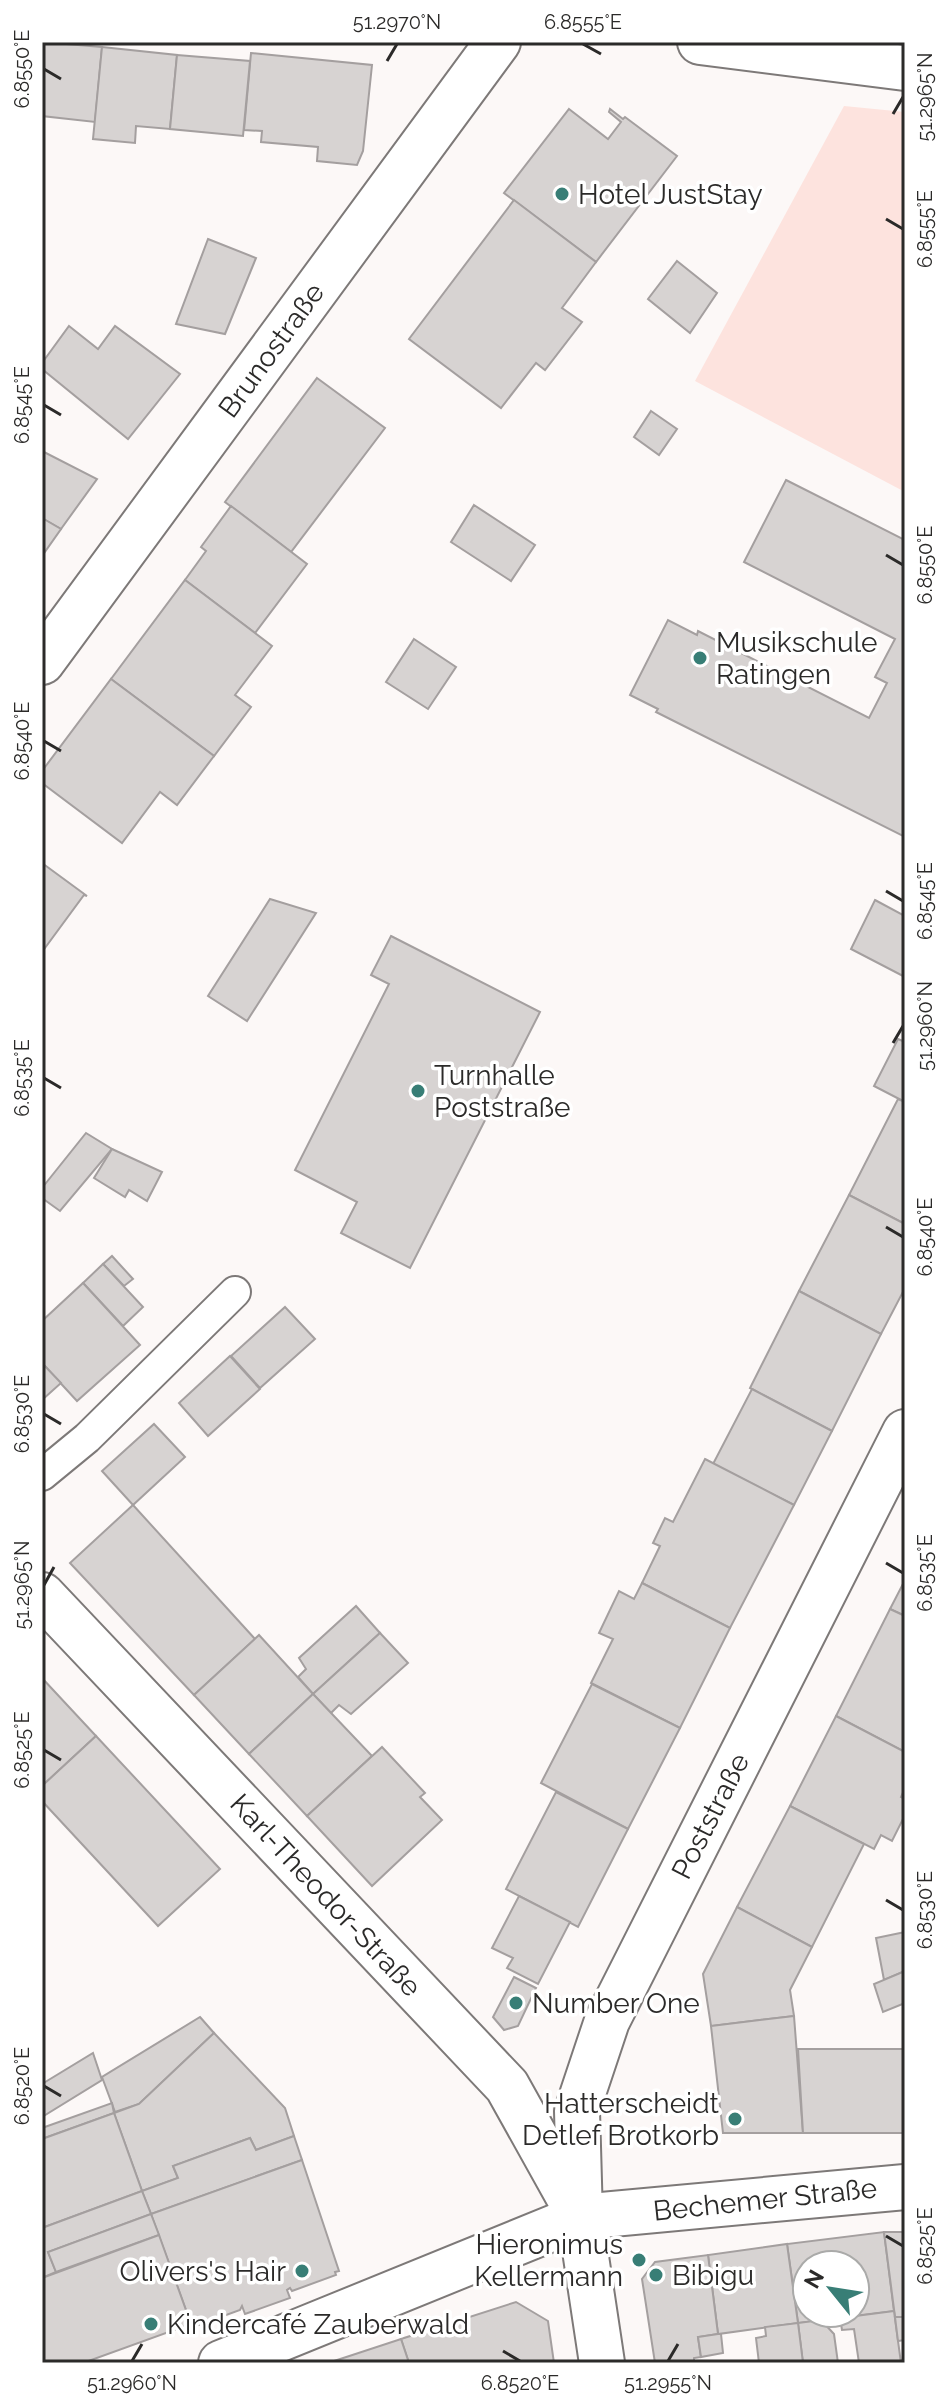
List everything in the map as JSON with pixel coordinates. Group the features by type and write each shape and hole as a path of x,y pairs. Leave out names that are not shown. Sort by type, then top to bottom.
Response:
{"street":[{"name":"Brunostraße","path":"43,659 498,42"},
{"path":"700,42 905,68"},
{"name":"Poststraße","path":"580,2217 577,2111 607,2021 905,1432"},
{"name":"Karl-Theodor-Straße","path":"42,1595 507,2086 580,2217"},
{"name":"Bechemer Straße","path":"221,2363 580,2217 905,2187"},
{"path":"580,2217 602,2363"}],"lane":[{"path":"42,1475 87,1438 235,1292"}],"shaded area":[{"path":"844,106 905,112 905,492 695,381"}],"building":[{"path":"42,42 102,47 95,122 42,116"},
{"path":"102,47 177,55 170,129 136,126 135,143 93,139"},
{"path":"251,53 372,65 363,151 357,165 317,161 318,147 261,142 262,131 244,130"},
{"path":"177,55 250,61 243,136 170,129"},
{"path":"569,109 608,139 621,122 609,112 610,109 677,156 596,262 504,193"},
{"path":"514,200 596,262 562,308 582,322 545,370 536,363 501,408 409,339"},
{"path":"208,239 256,258 225,334 176,324"},
{"path":"677,261 717,293 690,333 648,299"},
{"path":"69,326 98,349 115,326 180,374 128,439 42,369 42,363"},
{"path":"317,378 385,428 291,552 225,502"},
{"path":"651,411 677,429 659,455 634,437"},
{"path":"42,451 97,479 61,529 42,518"},
{"name":"Musikschule Ratingen","path":"786,480 905,540 905,837 656,712 658,709 630,695 668,620 697,635 698,631 869,718 887,683 875,677 895,639 744,562"},
{"path":"474,505 535,545 511,581 451,542"},
{"path":"231,506 307,564 255,633 185,580 206,551 201,547"},
{"path":"42,518 61,529 42,556"},
{"path":"185,580 272,646 235,695 251,707 214,756 111,679"},
{"path":"414,639 456,667 428,709 386,682"},
{"path":"111,679 214,756 177,805 160,792 122,843 42,783 42,771"},
{"path":"42,863 87,896 84,895 42,952"},
{"path":"270,899 316,913 247,1021 208,996"},
{"path":"875,900 905,916 905,977 851,949"},
{"name":"Turnhalle Poststraße","path":"391,936 540,1012 410,1268 341,1233 357,1202 295,1170 389,984 371,975"},
{"path":"898,1039 905,1042 905,1102 874,1086"},
{"path":"898,1099 905,1102 905,1224 849,1195"},
{"path":"86,1133 112,1149 60,1211 42,1198 42,1188"},
{"path":"112,1149 162,1172 147,1201 129,1190 125,1197 94,1178"},
{"path":"849,1195 905,1224 905,1288 881,1334 799,1291"},
{"path":"112,1256 133,1279 124,1286 103,1264"},
{"path":"103,1264 143,1307 123,1326 83,1283"},
{"path":"83,1283 140,1345 77,1401 42,1363 42,1321"},
{"path":"799,1291 881,1334 832,1431 750,1388"},
{"path":"285,1307 315,1339 260,1388 231,1356"},
{"path":"230,1356 260,1389 208,1436 179,1403"},
{"path":"42,1363 61,1383 42,1400"},
{"path":"752,1389 832,1431 794,1505 713,1464"},
{"path":"154,1424 185,1457 133,1505 102,1471"},
{"path":"705,1459 794,1505 730,1628 642,1583 660,1546 653,1543 665,1518 673,1522"},
{"path":"133,1505 255,1639 194,1695 70,1563"},
{"path":"905,1580 905,1616 890,1609"},
{"path":"642,1583 730,1628 680,1728 591,1683 613,1639 599,1633 619,1591 634,1599"},
{"path":"356,1606 380,1633 313,1694 298,1677 306,1669 299,1658"},
{"path":"890,1609 905,1616 905,1752 836,1716"},
{"path":"380,1633 408,1663 351,1714 339,1705 331,1713 313,1694"},
{"path":"259,1635 313,1694 249,1754 194,1695"},
{"path":"42,1678 96,1736 42,1786"},
{"path":"592,1684 680,1728 628,1829 541,1783"},
{"path":"313,1694 372,1756 307,1816 249,1754"},
{"path":"836,1716 905,1752 905,1788 901,1797 905,1799 905,1815 892,1841 881,1835 874,1849 790,1806"},
{"path":"96,1736 220,1869 158,1926 42,1801 42,1786"},
{"path":"382,1747 425,1793 420,1797 442,1820 372,1886 307,1816"},
{"path":"556,1792 628,1829 578,1927 506,1889"},
{"path":"790,1806 864,1844 812,1947 737,1907"},
{"path":"519,1896 570,1922 538,1984 507,1968 513,1958 492,1948"},
{"path":"737,1907 812,1947 790,1990 794,2016 711,2026 703,1974"},
{"path":"905,1932 905,1971 884,1980 876,1938"},
{"path":"905,1971 905,2003 883,2012 874,1984"},
{"path":"514,1977 536,1988 518,2026 504,2030 493,2017"},
{"path":"794,2016 803,2133 723,2133 711,2026"},
{"path":"200,2017 214,2033 139,2104 115,2112 102,2077"},
{"path":"214,2033 285,2108 294,2136 256,2150 250,2138 173,2166 178,2178 142,2191 114,2113 139,2104"},
{"path":"798,2049 905,2049 905,2133 803,2133"},
{"path":"93,2053 102,2080 42,2117 42,2084"},
{"path":"112,2103 114,2113 42,2139 42,2128"},
{"path":"114,2113 142,2191 42,2228 42,2139"},
{"path":"294,2136 302,2160 151,2214 142,2191 178,2178 173,2166 250,2138 256,2150"},
{"path":"302,2160 339,2271 335,2272 336,2275 292,2291 290,2288 287,2290 290,2298 245,2314 242,2306 240,2310 196,2326 195,2323 191,2324 151,2214"},
{"path":"142,2191 151,2214 48,2252 56,2272 42,2278 42,2228"},
{"path":"151,2214 159,2235 56,2272 48,2252"},
{"path":"884,2232 894,2311 871,2314 871,2249 791,2249 791,2273 787,2244"},
{"path":"884,2232 905,2232 905,2317 895,2317"},
{"path":"159,2235 191,2324 83,2363 42,2363 42,2278"},
{"path":"787,2244 791,2273 791,2324 718,2334 708,2255"},
{"path":"708,2255 718,2334 698,2337 701,2357 694,2358 694,2363 655,2363 642,2279 655,2262"},
{"path":"516,2302 548,2321 554,2363 409,2363 401,2339"},
{"path":"894,2311 901,2363 859,2363 854,2329 871,2329 871,2314"},
{"path":"895,2317 905,2317 905,2340 898,2341"},
{"path":"791,2324 791,2329 799,2329 803,2363 759,2363 756,2338 766,2336 765,2327"},
{"path":"799,2329 829,2329 834,2334 838,2363 803,2363"},
{"path":"721,2334 723,2353 701,2357 698,2337"},
{"path":"401,2339 409,2363 328,2363"}],"place":[{"name":"Hotel JustStay","path":"562,194"},
{"name":"Musikschule Ratingen","path":"700,658"},
{"name":"Turnhalle Poststraße","path":"418,1091"},
{"name":"Number One","path":"516,2003"},
{"name":"Hatterscheidt Detlef Brotkorb","path":"735,2119"},
{"name":"Hieronimus Kellermann","path":"639,2260"},
{"name":"Olivers's Hair","path":"302,2271"},
{"name":"Bibigu","path":"656,2275"},
{"name":"Kindercafé Zauberwald","path":"151,2324"}]}
